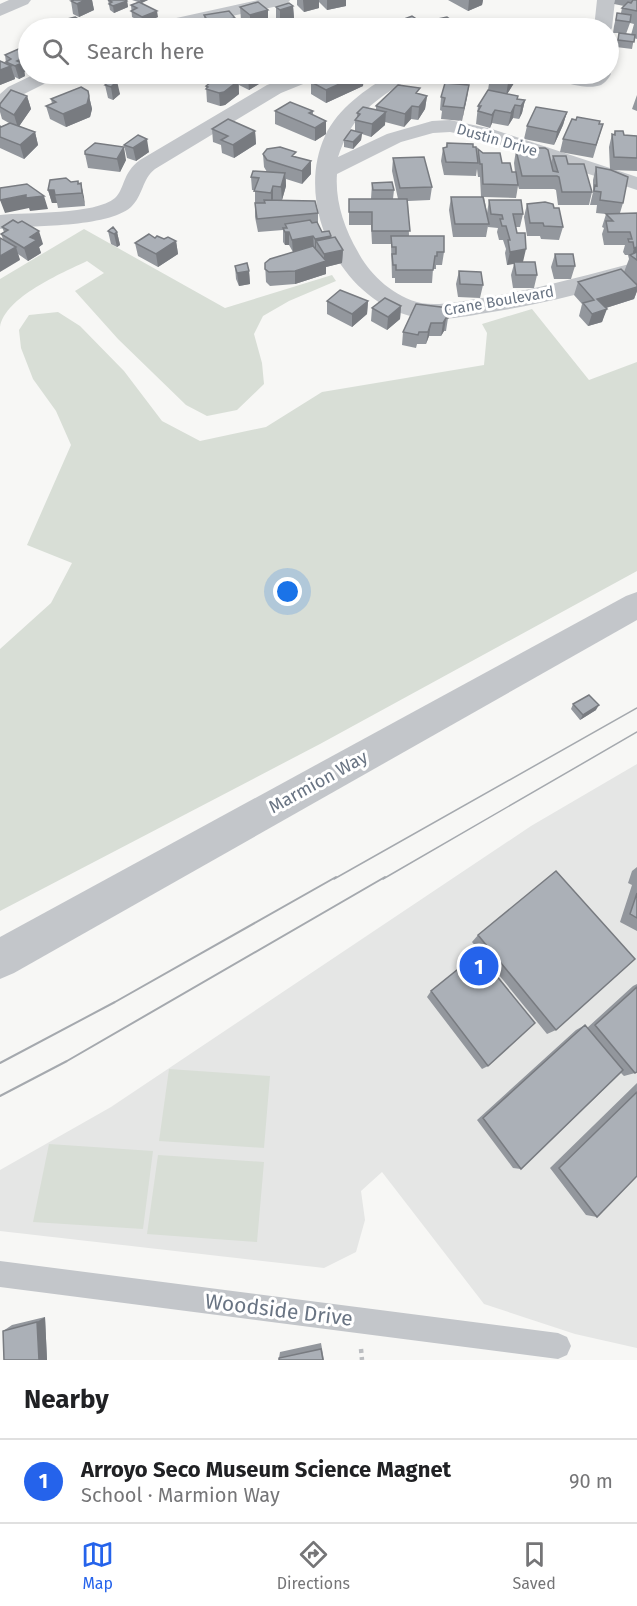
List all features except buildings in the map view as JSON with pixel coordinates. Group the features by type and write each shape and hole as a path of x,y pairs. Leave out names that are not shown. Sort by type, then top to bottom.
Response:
{"street":[{"path":"0,11 22,0"},
{"path":"196,18 253,4 281,0"},
{"path":"604,18 606,0"},
{"path":"0,104 15,91 29,84"},
{"path":"0,222 88,216 113,210 129,194 134,178 150,163 274,89 286,84"},
{"name":"Crane Boulevard","path":"389,84 364,101 336,134 329,150 325,171 327,202 333,226 347,255 376,291 394,303 441,311 510,301 567,289 637,269"},
{"name":"Dustin Drive","path":"325,171 394,138 432,127 450,126 484,133 637,184"},
{"name":"Marmion Way","path":"0,959 637,605"}],"lane":[{"name":"Woodside Drive","path":"0,1274 558,1346"}],"shaded area":[{"path":"84,229 225,308 332,275 336,281 289,301 263,316 254,334 262,363 264,384 237,410 207,416 186,405 118,339 75,291 104,273 87,261 50,279 23,296 4,316 0,327 0,279"},
{"path":"532,309 589,380 637,362 637,571 320,744 0,911 0,649 51,603 72,563 27,545 71,445 56,411 33,379 21,348 19,330 29,315 58,312 80,326 124,371 162,421 200,441 266,427 322,392 484,365 487,333 482,324"},
{"path":"637,764 637,1348 575,1334 484,1304 382,1172 361,1191 365,1220 356,1252 324,1268 0,1231 0,1170 111,1107 531,826"},
{"path":"169,1069 270,1076 264,1148 159,1141"},
{"path":"49,1144 153,1151 143,1229 33,1222"},
{"path":"158,1155 264,1162 257,1242 147,1234"}],"tram line":[{"path":"334,879 637,708"},
{"path":"383,879 637,732"},
{"path":"0,1063 115,1002 336,877"},
{"path":"0,1096 67,1061 385,877"}],"place":[{"name":"Arroyo Seco Museum Science Magnet","path":"479,966"}]}
